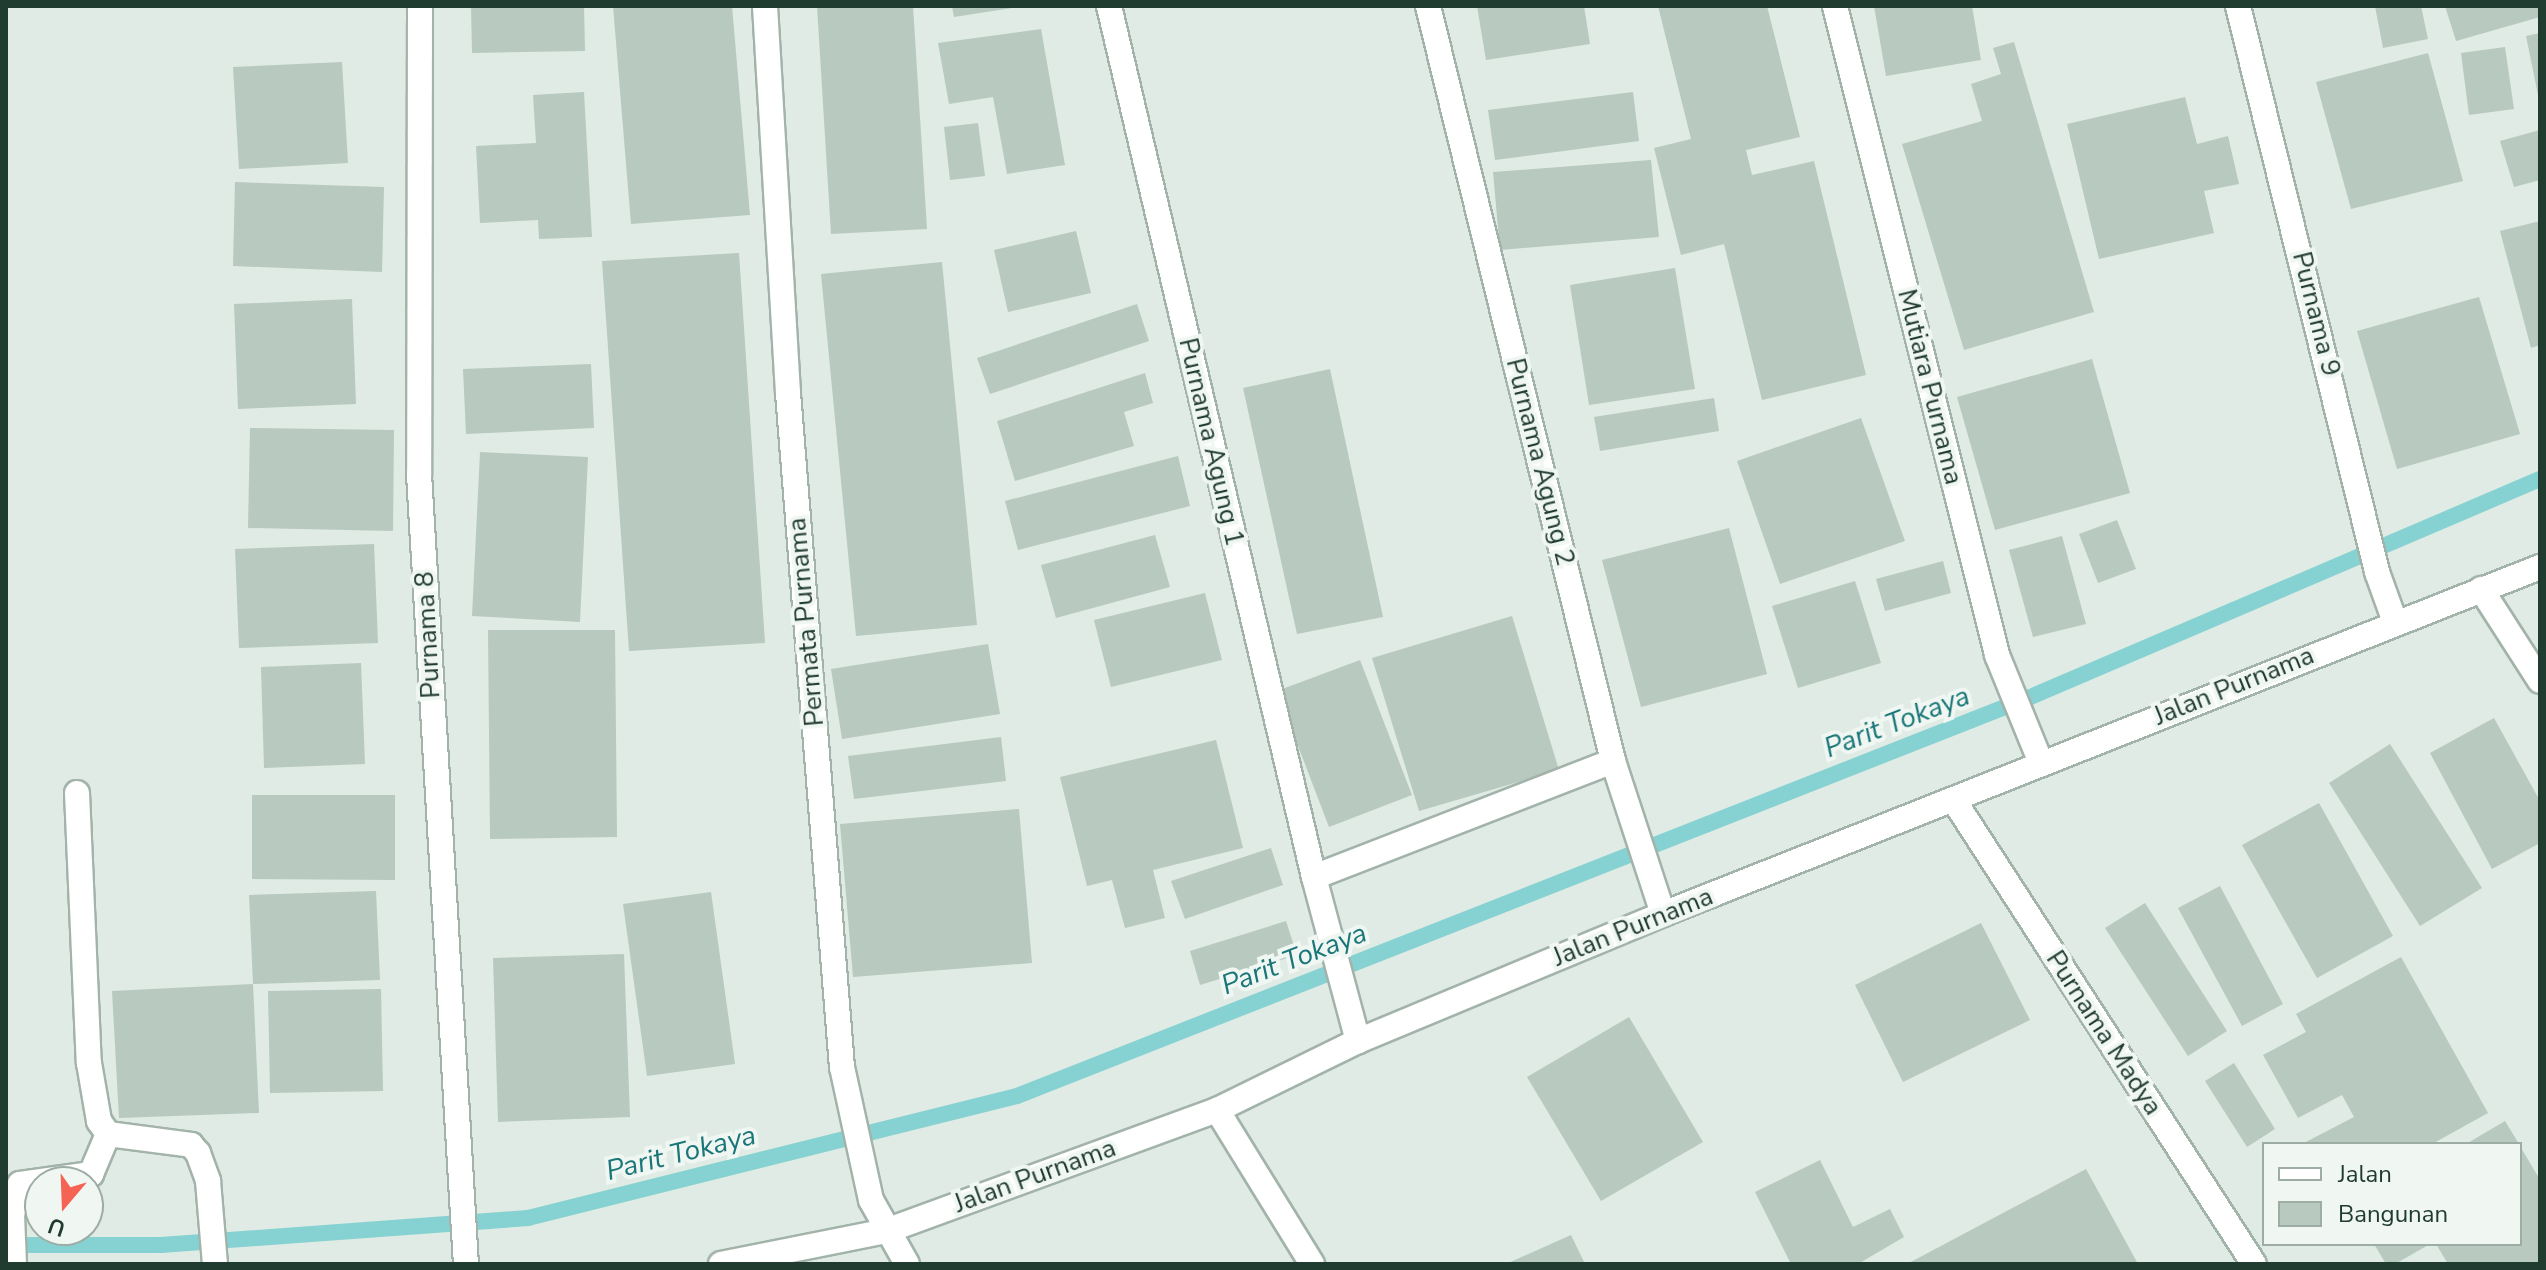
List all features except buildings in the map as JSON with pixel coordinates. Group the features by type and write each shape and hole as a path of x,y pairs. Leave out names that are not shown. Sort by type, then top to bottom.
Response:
{"street":[{"name":"Purnama 8","path":"420,6 419,474 466,1264"},
{"name":"Permata Purnama","path":"765,6 788,393 842,1067 871,1200 907,1264"},
{"name":"Purnama Agung 1","path":"1109,6 1314,877 1358,1041"},
{"name":"Purnama Agung 2","path":"1428,6 1613,761 1663,914"},
{"name":"Mutiara Purnama","path":"1835,6 1997,655 2041,763"},
{"name":"Purnama 9","path":"2238,6 2377,572 2395,622"},
{"name":"Jalan Purnama","path":"721,1264 886,1231 1217,1110 1358,1041 1663,914 1955,802 2041,763 2540,567"},
{"path":"2481,589 2540,681"},
{"path":"1314,877 1613,761"},
{"path":"77,793 89,1063 99,1121 108,1134 191,1145 198,1153 208,1181 215,1264"},
{"name":"Purnama Madya","path":"1955,802 2254,1264"},
{"path":"1217,1110 1312,1264"},
{"path":"14,1264 12,1215 17,1189 25,1180 96,1171 108,1134"}],"waterway":[{"name":"Parit Tokaya","path":"6,1245 161,1245 528,1218 1017,1096 2028,698 2540,479"}]}
